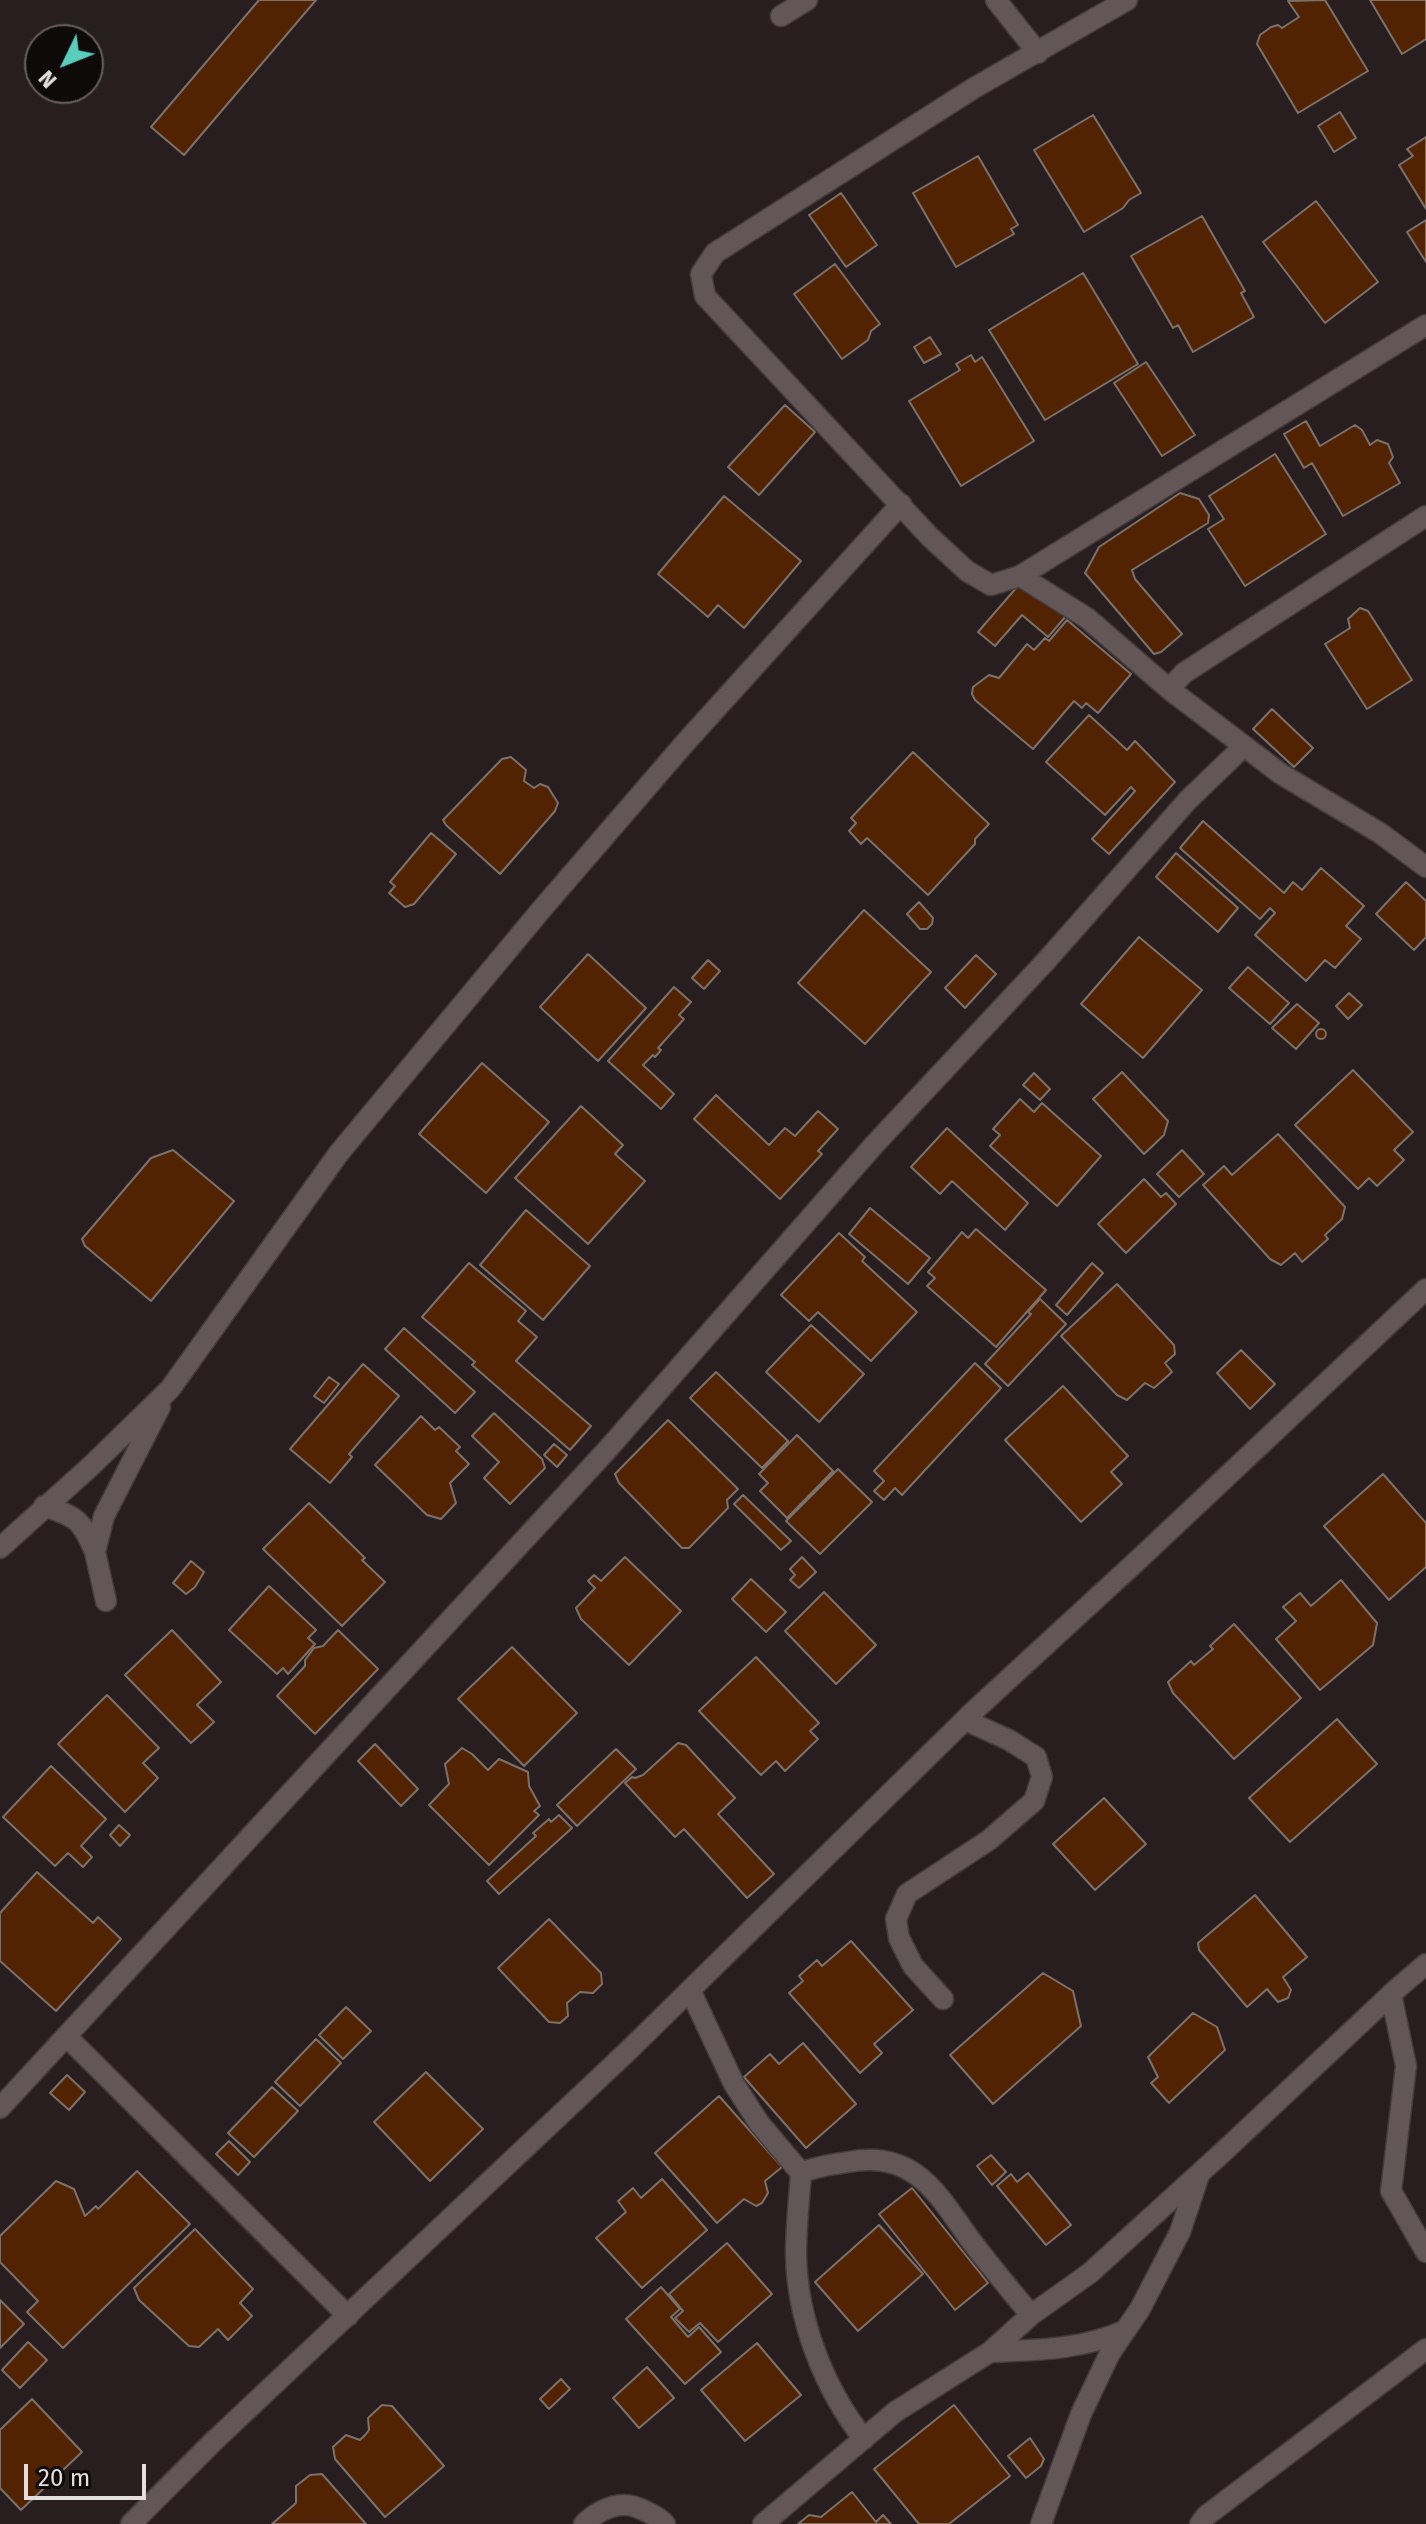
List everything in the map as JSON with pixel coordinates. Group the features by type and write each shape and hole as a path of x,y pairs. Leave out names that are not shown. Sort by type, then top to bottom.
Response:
{"street":[{"path":"781,16 807,0"},
{"path":"996,0 1038,53"},
{"path":"1127,0 974,88 715,253 701,274 705,296 930,537 967,571 991,585 1020,576 1426,325"},
{"path":"95,1552 104,1516 170,1389 339,1153 541,910 901,504"},
{"path":"1169,689 1184,673 1426,516"},
{"path":"1020,576 1087,618 1169,689 1243,747 1281,774 1380,833 1426,867"},
{"path":"0,2108 607,1450 874,1145 1046,961 1188,800 1243,747"},
{"path":"137,2522 215,2440 690,1990 965,1720 1426,1289"},
{"path":"0,1548 170,1389"},
{"path":"44,1506 74,1516 87,1534 95,1552 106,1601"},
{"path":"943,1999 913,1966 899,1938 896,1919 907,1894 1014,1821 1034,1801 1042,1777 1036,1757 1009,1740 965,1720"},
{"path":"763,2524 895,2412 990,2352 1031,2315 1090,2273 1426,1964"},
{"path":"690,1990 734,2084 759,2123 801,2173 796,2256 802,2302 817,2355 843,2412 864,2439"},
{"path":"1391,1994 1406,2066 1391,2191 1426,2252"},
{"path":"66,2036 348,2316"},
{"path":"801,2173 820,2165 864,2159 894,2161 917,2174 944,2200 1031,2315"},
{"path":"1041,2524 1081,2414 1110,2353 1140,2309 1180,2232 1199,2174"},
{"path":"990,2352 1066,2348 1101,2341 1126,2330"},
{"path":"1200,2524 1206,2516 1426,2349"},
{"path":"584,2524 594,2514 625,2504 659,2517 665,2524"}],"building":[{"path":"259,0 316,0 184,155 151,127"},
{"path":"1325,0 1368,71 1298,113 1257,44 1260,35 1271,27 1278,25 1282,28 1299,17 1288,1"},
{"path":"1370,0 1426,0 1426,39 1402,54"},
{"path":"1340,112 1356,138 1334,152 1318,126"},
{"path":"1093,115 1141,193 1084,232 1034,150"},
{"path":"1426,137 1426,209 1399,165 1413,156 1407,149"},
{"path":"978,156 1018,225 1011,229 1014,234 956,267 913,193"},
{"path":"841,193 877,245 846,267 809,215"},
{"path":"1316,201 1378,282 1325,323 1263,242"},
{"path":"1202,216 1245,291 1241,293 1254,317 1193,352 1178,325 1173,328 1131,256"},
{"path":"1426,220 1426,262 1407,232"},
{"path":"835,264 880,324 871,331 868,340 842,359 794,294"},
{"path":"1083,273 1138,364 1045,420 989,330"},
{"path":"930,337 941,354 924,363 914,347"},
{"path":"971,355 975,362 982,357 1034,441 961,486 909,401 960,370 956,364"},
{"path":"1146,362 1195,435 1162,456 1114,383"},
{"path":"785,405 815,432 759,495 728,467"},
{"path":"1306,421 1320,446 1355,425 1362,430 1370,445 1377,440 1388,444 1393,457 1389,463 1400,483 1343,516 1312,463 1304,468 1284,434"},
{"path":"1275,454 1326,534 1245,586 1208,529 1224,519 1209,496"},
{"path":"1180,493 1199,499 1209,515 1208,523 1132,570 1135,579 1182,634 1161,652 1154,654 1085,573 1099,547"},
{"path":"724,496 801,561 744,628 718,605 708,617 658,574"},
{"path":"1023,580 1066,616 1048,637 1022,615 995,646 978,632"},
{"path":"1360,608 1368,611 1412,680 1367,709 1325,644 1350,628 1348,619"},
{"path":"1067,620 1131,674 1098,713 1086,703 1082,708 1074,701 1033,749 975,700 973,687 989,675 999,678 1027,644 1034,650 1045,638 1049,641"},
{"path":"1272,709 1313,748 1294,767 1253,729"},
{"path":"1089,715 1127,750 1135,741 1175,782 1109,854 1092,839 1135,791 1131,787 1105,815 1046,762"},
{"path":"913,752 989,824 975,839 975,844 928,895 867,838 861,844 849,831 856,823 851,818"},
{"path":"511,757 526,770 524,781 534,788 540,784 548,787 558,803 555,811 500,874 443,820 502,759"},
{"path":"1203,821 1284,893 1293,882 1302,890 1321,868 1364,906 1346,926 1361,939 1335,968 1325,960 1306,981 1255,935 1275,913 1270,908 1260,919 1180,848"},
{"path":"431,833 456,854 414,904 405,907 389,893 395,886 390,882"},
{"path":"1176,853 1238,908 1218,932 1156,877"},
{"path":"1406,882 1426,901 1426,937 1414,950 1376,914"},
{"path":"919,902 933,918 927,929 920,929 907,914"},
{"path":"864,910 931,972 865,1044 798,983"},
{"path":"1139,937 1202,990 1143,1058 1081,1004"},
{"path":"588,954 646,1008 598,1061 540,1007"},
{"path":"976,955 996,974 965,1008 945,988"},
{"path":"708,960 720,971 704,989 692,978"},
{"path":"1248,967 1289,1003 1270,1024 1229,988"},
{"path":"674,987 691,1002 679,1015 684,1019 658,1048 661,1050 643,1065 674,1094 661,1109 608,1061"},
{"path":"1349,993 1362,1005 1348,1019 1336,1006"},
{"path":"1297,1004 1319,1023 1296,1049 1272,1028"},
{"path":"1321,1029 1326,1034 1321,1039 1316,1034"},
{"path":"482,1063 549,1122 486,1193 419,1134"},
{"path":"1353,1070 1413,1132 1394,1150 1404,1160 1377,1186 1369,1178 1358,1189 1295,1125"},
{"path":"1122,1072 1168,1121 1164,1135 1144,1154 1093,1099"},
{"path":"1034,1073 1050,1089 1040,1100 1023,1085"},
{"path":"716,1095 769,1145 785,1128 795,1136 818,1111 838,1129 818,1151 822,1154 780,1199 694,1119"},
{"path":"1020,1099 1034,1112 1042,1103 1101,1156 1057,1206 990,1146 1000,1135 993,1129"},
{"path":"581,1106 623,1145 615,1154 645,1181 588,1244 515,1178"},
{"path":"947,1128 1028,1203 1005,1230 952,1181 940,1194 911,1167"},
{"path":"1278,1134 1345,1207 1342,1219 1325,1235 1328,1239 1302,1262 1295,1253 1281,1265 1270,1259 1203,1185 1224,1166 1232,1175"},
{"path":"173,1150 234,1201 151,1301 85,1246 82,1239 151,1158"},
{"path":"1182,1150 1204,1174 1179,1197 1157,1174"},
{"path":"1144,1179 1161,1197 1166,1193 1176,1204 1126,1253 1098,1224"},
{"path":"870,1208 930,1258 908,1284 849,1234"},
{"path":"526,1210 590,1266 543,1320 480,1265"},
{"path":"976,1229 1046,1290 996,1347 927,1286 935,1278 928,1272 962,1232 968,1238"},
{"path":"839,1233 865,1257 862,1261 917,1312 871,1361 818,1312 809,1321 781,1295"},
{"path":"469,1263 526,1311 518,1321 537,1337 516,1361 591,1426 570,1450 422,1317"},
{"path":"1092,1263 1103,1273 1067,1315 1056,1305"},
{"path":"1117,1284 1174,1345 1175,1354 1165,1363 1172,1372 1154,1388 1145,1383 1127,1400 1117,1395 1061,1336"},
{"path":"1040,1299 1066,1324 1008,1386 985,1364 1031,1314 1028,1312"},
{"path":"811,1325 864,1374 819,1422 766,1372"},
{"path":"404,1328 475,1392 455,1413 385,1349"},
{"path":"1241,1350 1275,1384 1250,1409 1217,1373"},
{"path":"975,1363 1001,1388 902,1495 895,1488 884,1500 874,1491 884,1481 874,1471"},
{"path":"363,1364 399,1396 349,1454 352,1457 330,1483 290,1449"},
{"path":"716,1372 788,1441 762,1468 690,1398"},
{"path":"329,1377 339,1384 324,1403 314,1396"},
{"path":"1063,1386 1128,1456 1111,1472 1122,1484 1081,1522 1005,1440"},
{"path":"494,1413 542,1459 545,1468 510,1504 484,1478 499,1462 472,1436"},
{"path":"421,1416 435,1430 439,1427 460,1447 456,1451 469,1464 450,1483 456,1503 441,1519 427,1515 375,1465"},
{"path":"668,1420 738,1489 727,1500 728,1508 689,1548 682,1548 619,1483 615,1474"},
{"path":"797,1435 833,1471 787,1518 760,1491 768,1483 759,1474"},
{"path":"554,1444 567,1455 557,1467 544,1455"},
{"path":"838,1469 872,1502 820,1554 786,1521"},
{"path":"1383,1474 1426,1523 1426,1567 1389,1600 1324,1526"},
{"path":"743,1495 791,1541 781,1550 734,1504"},
{"path":"309,1503 385,1582 342,1626 263,1549"},
{"path":"625,1557 681,1611 629,1665 581,1619 576,1608 595,1588 588,1581 594,1575 601,1581"},
{"path":"802,1557 816,1572 799,1588 790,1580 795,1575 790,1569"},
{"path":"191,1561 204,1572 195,1587 186,1594 173,1583"},
{"path":"751,1579 786,1612 766,1632 732,1599"},
{"path":"1341,1580 1377,1623 1373,1645 1320,1690 1276,1639 1296,1621 1283,1607 1300,1593 1311,1606"},
{"path":"269,1586 316,1630 308,1638 315,1644 288,1674 283,1668 277,1674 229,1630"},
{"path":"824,1592 876,1645 836,1684 785,1631"},
{"path":"1234,1624 1301,1698 1234,1759 1173,1693 1168,1682 1191,1661 1194,1665 1213,1649 1210,1646"},
{"path":"172,1630 221,1682 197,1705 214,1722 191,1743 125,1675"},
{"path":"338,1630 378,1669 315,1734 277,1696 305,1666 305,1660 314,1648 323,1646"},
{"path":"512,1647 577,1713 524,1766 458,1699"},
{"path":"756,1657 819,1723 810,1731 818,1739 785,1771 776,1761 761,1775 699,1711"},
{"path":"107,1695 159,1748 143,1763 158,1778 125,1812 58,1744"},
{"path":"1337,1719 1377,1764 1290,1842 1249,1798"},
{"path":"678,1743 686,1745 735,1798 718,1814 774,1874 747,1898 684,1829 675,1837 625,1783 632,1777 643,1775"},
{"path":"375,1744 418,1789 401,1806 358,1761"},
{"path":"462,1748 488,1770 499,1759 528,1772 529,1786 540,1806 534,1811 539,1815 489,1865 429,1805 449,1784 445,1764"},
{"path":"616,1749 636,1769 577,1826 557,1805"},
{"path":"51,1766 106,1819 81,1846 92,1857 83,1867 68,1853 55,1866 3,1817"},
{"path":"1104,1798 1146,1844 1095,1890 1053,1844"},
{"path":"559,1815 572,1828 499,1894 487,1881 536,1836 533,1833 549,1819 551,1822"},
{"path":"119,1825 130,1835 120,1846 110,1835"},
{"path":"37,1872 93,1923 98,1917 121,1939 56,2011 0,1961 0,1913"},
{"path":"1255,1895 1307,1957 1283,1977 1291,1990 1288,1998 1278,2002 1267,1989 1247,2007 1199,1950 1198,1943"},
{"path":"549,1919 601,1973 602,1984 593,1993 580,1992 567,2003 568,2016 560,2023 549,2022 498,1968"},
{"path":"851,1941 913,2010 874,2044 882,2053 860,2073 789,1993 803,1981 799,1976 817,1960 822,1966"},
{"path":"1043,1973 1073,1991 1081,2026 993,2104 950,2055"},
{"path":"346,2007 371,2031 343,2059 319,2035"},
{"path":"1193,2013 1217,2027 1225,2050 1169,2103 1151,2083 1158,2077 1148,2057"},
{"path":"316,2039 341,2063 300,2106 275,2082"},
{"path":"803,2043 856,2104 806,2148 744,2077 770,2054 779,2064"},
{"path":"426,2072 483,2129 430,2181 374,2122"},
{"path":"67,2075 85,2092 69,2110 50,2093"},
{"path":"272,2087 298,2111 254,2157 228,2133"},
{"path":"719,2096 782,2167 765,2181 768,2193 762,2203 756,2206 744,2199 717,2223 655,2153"},
{"path":"229,2141 250,2162 238,2175 216,2154"},
{"path":"991,2155 1006,2172 992,2185 977,2166"},
{"path":"137,2171 190,2224 63,2348 27,2312 38,2301 0,2262 0,2236 56,2181 74,2189 85,2216 96,2206 98,2209"},
{"path":"1028,2173 1071,2225 1046,2245 997,2186 1011,2174 1017,2182"},
{"path":"662,2179 707,2230 642,2288 596,2238 626,2212 618,2201 633,2188 641,2198"},
{"path":"912,2188 988,2283 955,2310 879,2214"},
{"path":"879,2225 923,2274 858,2331 815,2282"},
{"path":"195,2229 253,2289 240,2303 252,2316 228,2340 218,2329 199,2347 189,2346 139,2300 134,2288"},
{"path":"727,2243 772,2294 718,2342 700,2323 689,2332 675,2318 683,2311 669,2294"},
{"path":"661,2287 680,2309 671,2317 688,2337 699,2327 721,2352 685,2384 626,2319"},
{"path":"0,2300 24,2324 0,2348"},
{"path":"28,2342 47,2360 20,2388 2,2370"},
{"path":"757,2343 801,2395 745,2441 701,2390"},
{"path":"647,2367 674,2398 639,2428 613,2398"},
{"path":"561,2379 570,2389 549,2409 540,2399"},
{"path":"32,2399 82,2452 21,2510 0,2488 0,2430"},
{"path":"382,2405 392,2406 444,2466 385,2517 335,2459 333,2447 346,2435 360,2440 369,2430 368,2418"},
{"path":"954,2405 1010,2476 949,2524 919,2524 874,2469"},
{"path":"1030,2438 1044,2459 1041,2466 1026,2478 1008,2456"},
{"path":"322,2474 366,2524 272,2524 296,2503 296,2486 310,2475"},
{"path":"852,2492 876,2522 883,2515 891,2524 798,2524 809,2515 821,2517"}]}
